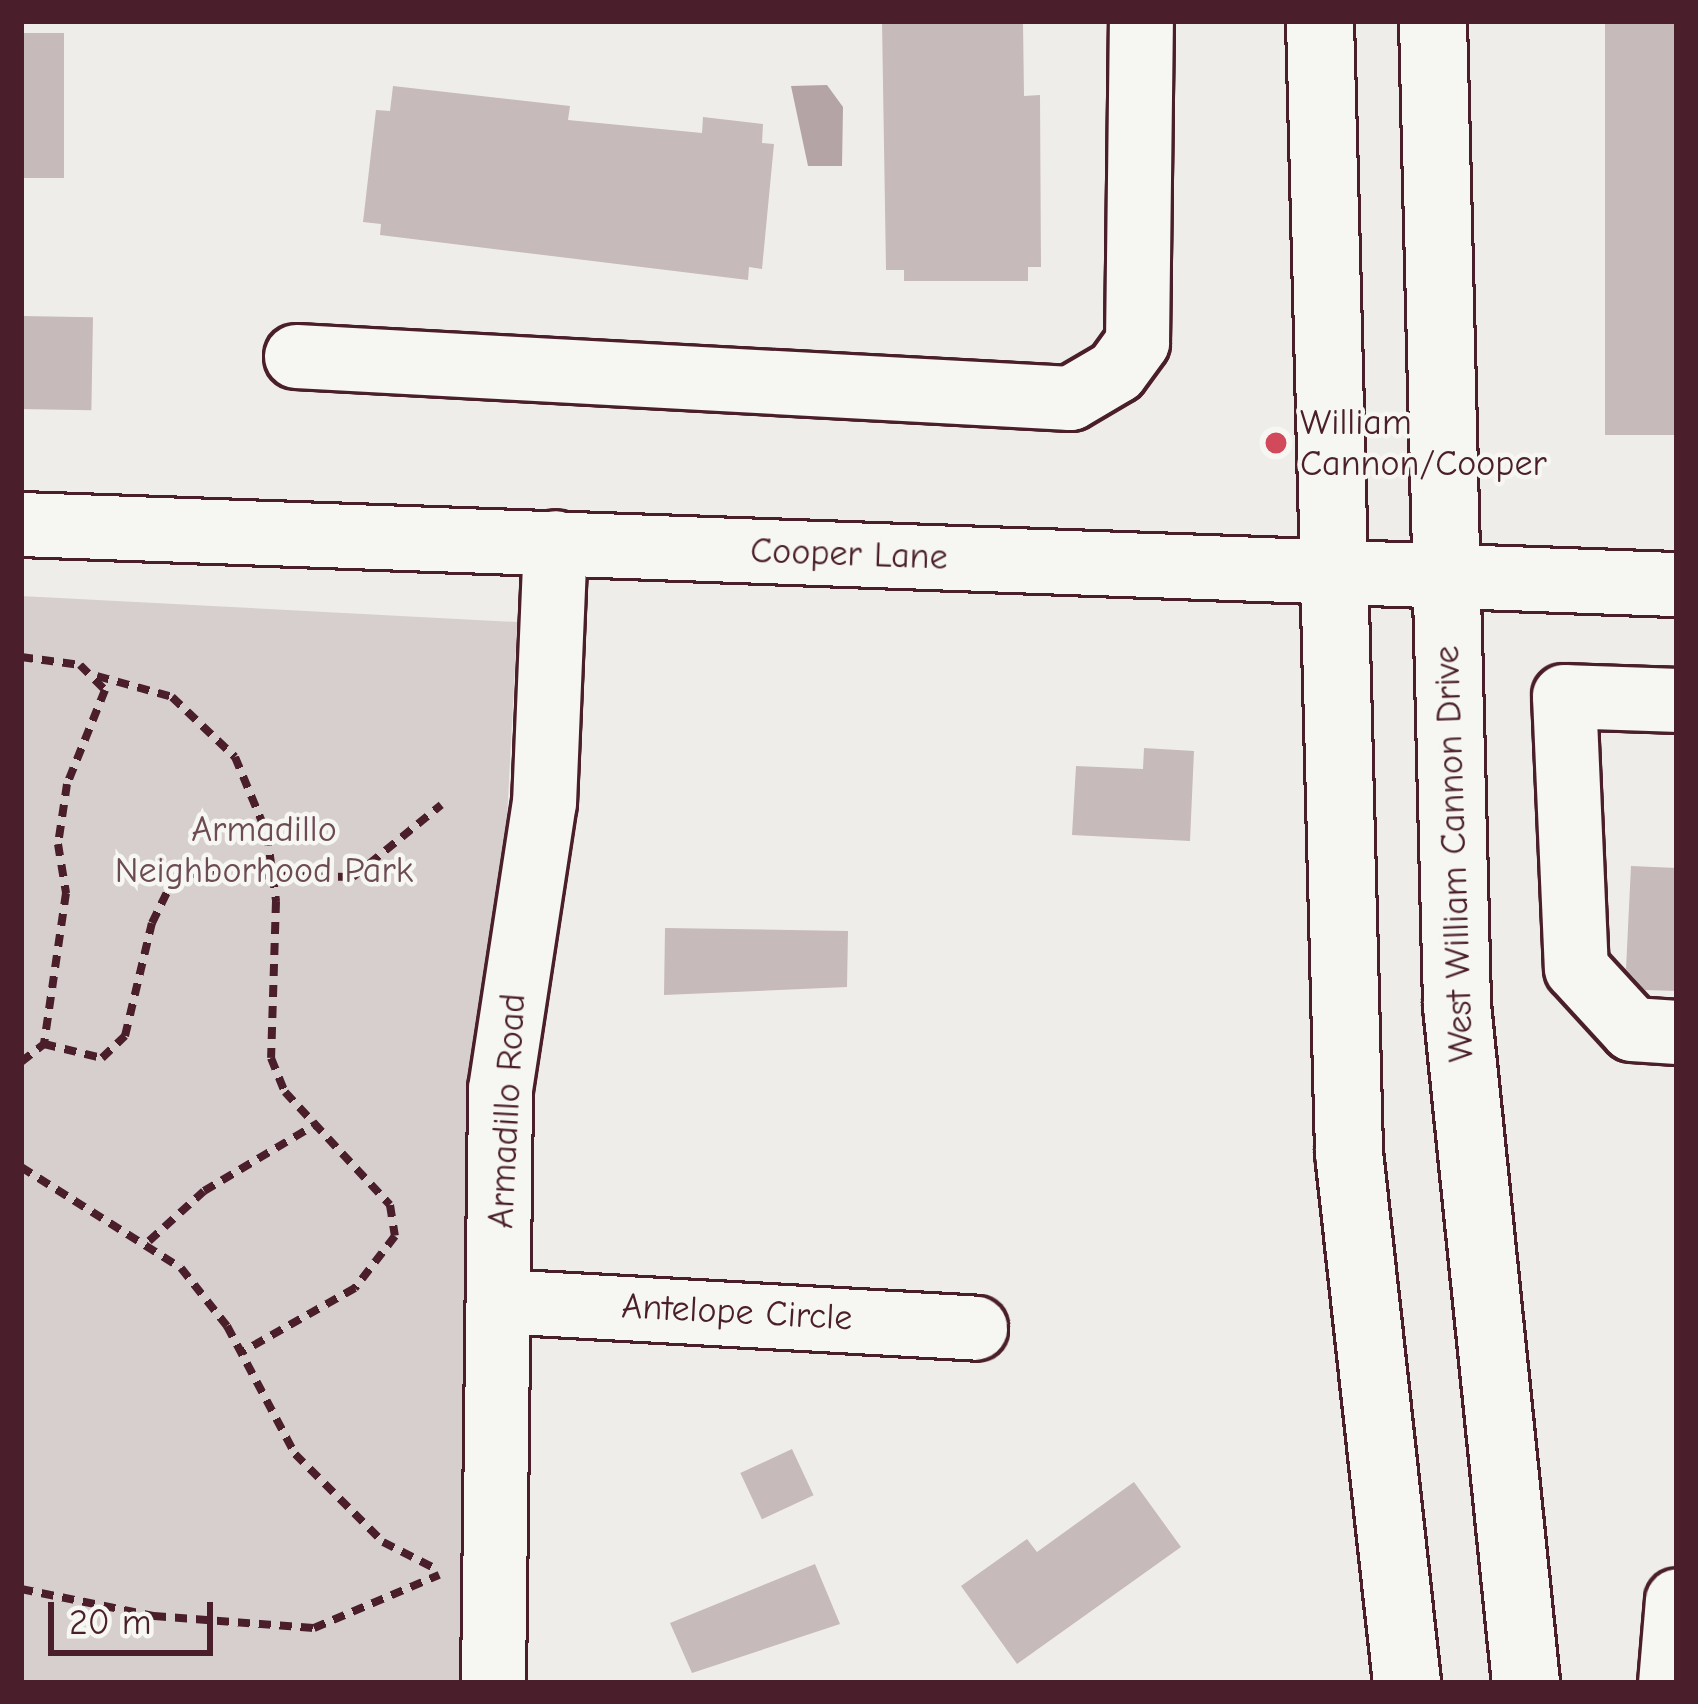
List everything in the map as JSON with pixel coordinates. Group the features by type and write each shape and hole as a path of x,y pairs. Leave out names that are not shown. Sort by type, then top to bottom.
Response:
{"main road":[{"path":"1320,21 1349,1153 1407,1683"},
{"name":"West William Cannon Drive","path":"1433,21 1445,578 1472,1234 1526,1683"}],"street":[{"path":"296,356 1070,398 1117,371 1137,342 1141,21"},
{"name":"Cooper Lane","path":"21,524 1677,584"},
{"name":"Armadillo Road","path":"493,1683 470,1574 499,1301 500,1089 544,803 555,542"},
{"path":"1677,700 1564,697 1576,968 1632,1029 1677,1032"},
{"name":"Antelope Circle","path":"499,1301 975,1328"},
{"path":"1670,1683 1677,1600"}],"path":[{"path":"21,657 97,676 145,682 207,723 251,789 269,869 271,1058 318,1124 364,1165 395,1236 326,1313 242,1352"},
{"path":"21,1062 44,1044 66,893 58,844 84,729 105,690 97,676"},
{"path":"44,1044 102,1058 125,1036 168,890 191,874 269,869 353,877 441,805"},
{"path":"148,1241 204,1191 318,1124"},
{"path":"21,1167 148,1241 207,1297 326,1490 382,1542 470,1574"},
{"path":"21,1589 154,1616 314,1628 470,1574"}],"green space":[{"name":"Armadillo Neighborhood Park","path":"21,596 517,622 462,1683 21,1683"}],"shaded area":[{"path":"827,85 843,107 842,166 808,166 791,86"}],"building":[{"path":"882,21 1023,21 1024,96 1040,95 1041,267 1028,267 1028,281 904,281 904,270 886,270"},
{"path":"1605,21 1677,21 1677,435 1605,435"},
{"path":"21,33 64,33 64,178 21,178"},
{"path":"393,86 570,106 568,120 702,133 703,117 763,124 762,143 774,144 762,269 749,267 748,280 380,235 381,224 363,222 376,110 390,111"},
{"path":"21,316 93,317 91,410 21,409"},
{"path":"1144,748 1194,751 1190,841 1072,835 1076,766 1143,769"},
{"path":"1631,866 1677,868 1677,991 1645,990 1626,969"},
{"path":"665,928 848,931 847,987 664,995"},
{"path":"792,1449 814,1495 762,1519 740,1473"},
{"path":"1134,1482 1181,1547 1017,1664 961,1586 1027,1539 1037,1552"},
{"path":"815,1564 840,1624 692,1673 670,1623"}],"place":[{"name":"William Cannon/Cooper","path":"1276,443"}]}
